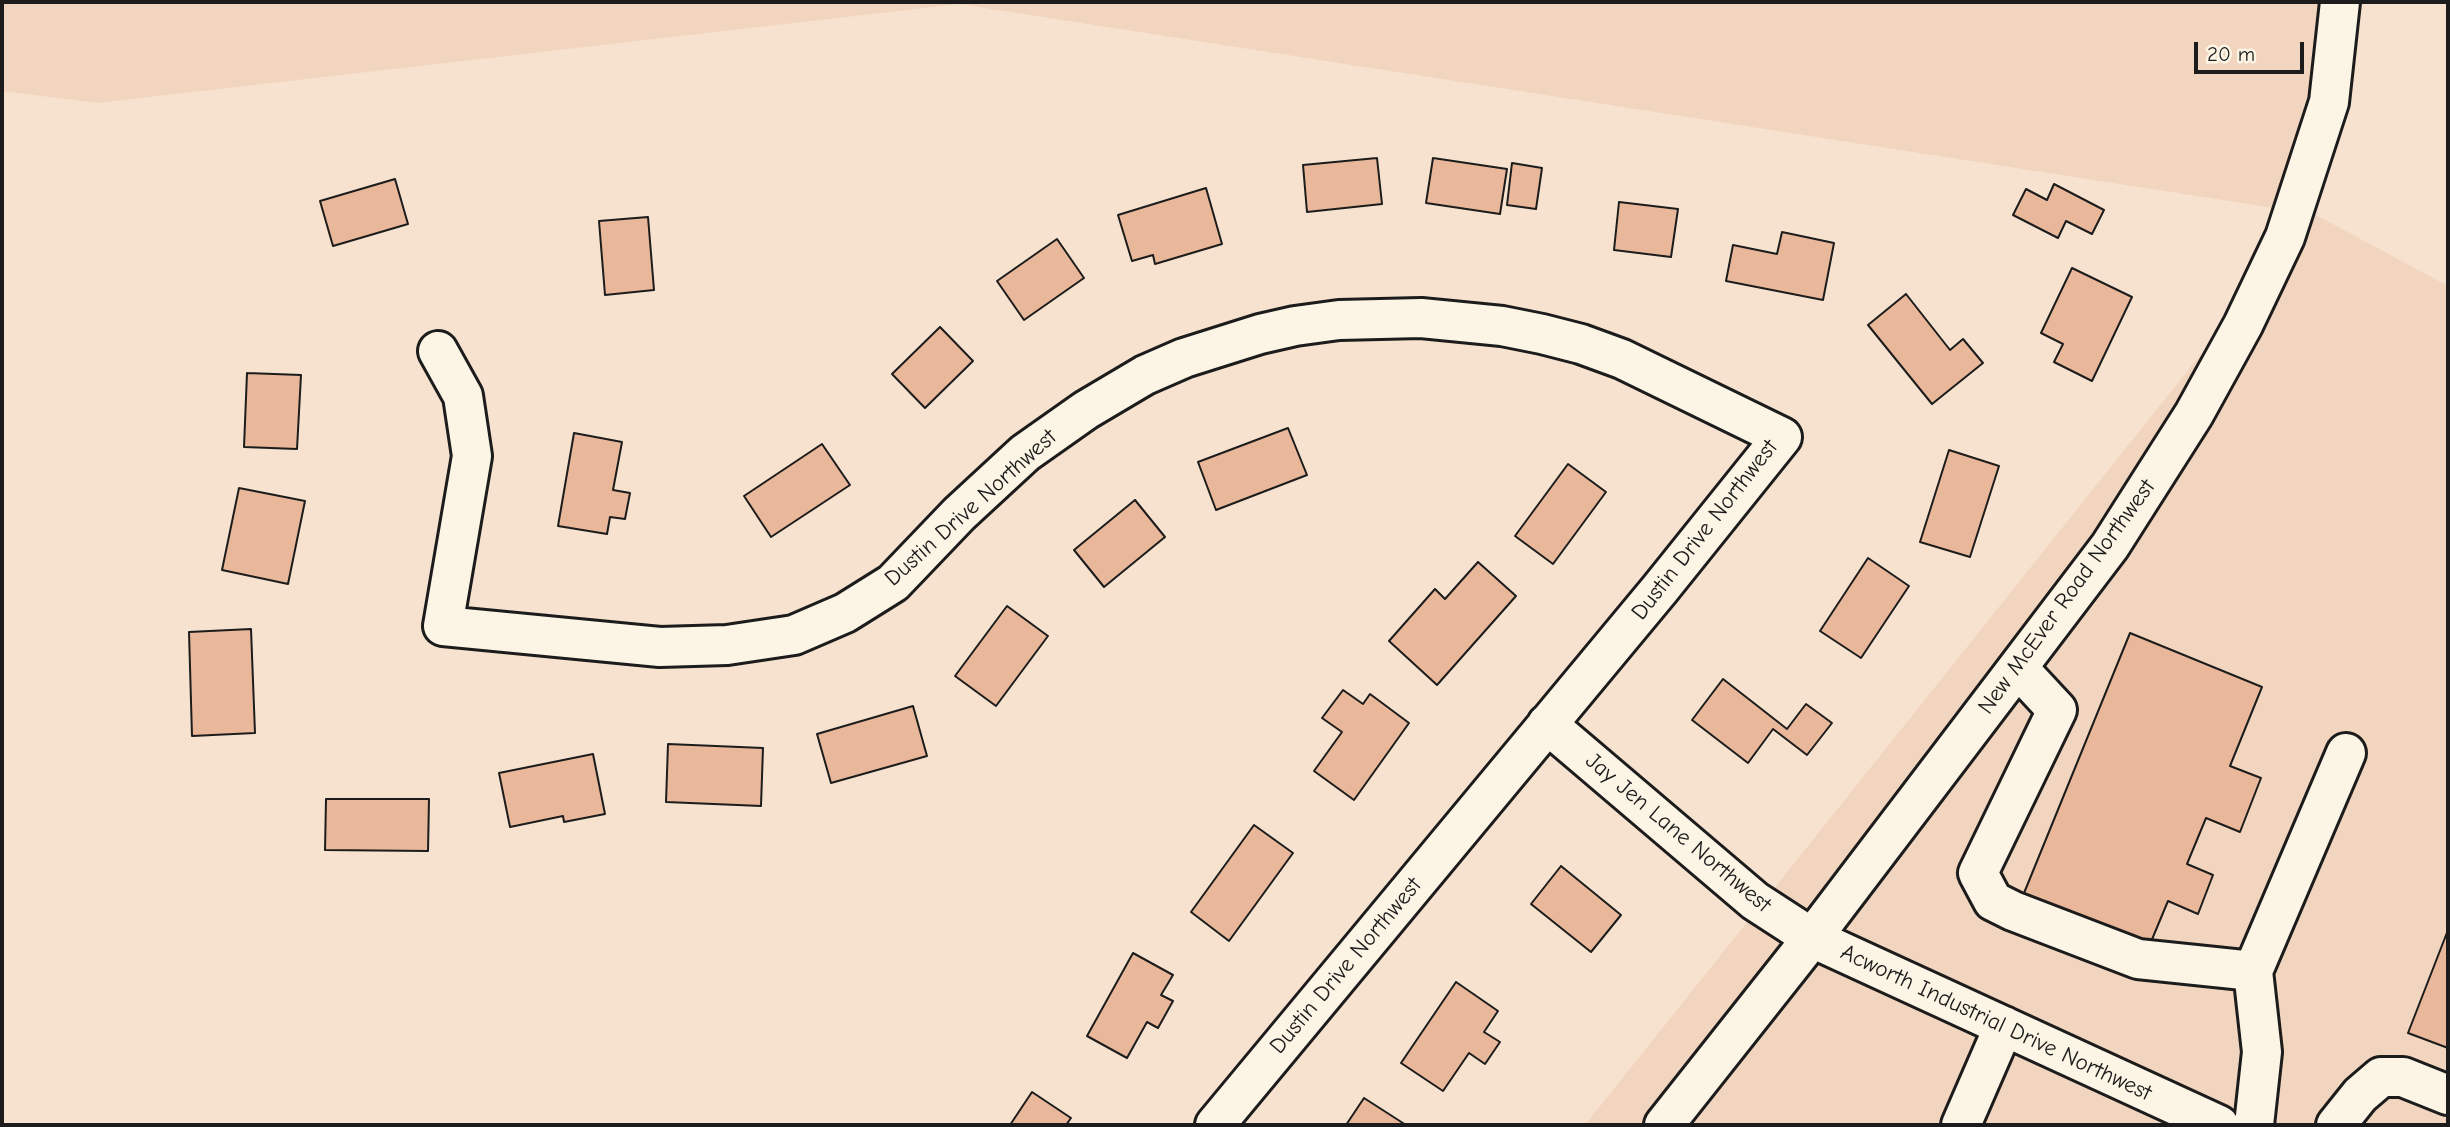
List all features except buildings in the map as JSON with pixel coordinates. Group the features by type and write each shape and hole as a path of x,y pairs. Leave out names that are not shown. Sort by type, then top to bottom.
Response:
{"street":[{"name":"New McEver Road Northwest","path":"1664,1125 1812,938 2109,546 2194,414 2243,325 2285,237 2329,102 2340,2"},
{"name":"Dustin Drive Northwest","path":"438,351 463,396 472,456 443,626 660,647 727,645 794,635 845,613 894,583 1001,474 1025,453 1086,410 1145,375 1184,358 1295,326 1339,320 1421,318 1502,326 1542,334 1622,359 1782,436 1660,589 1215,1125"},
{"path":"2018,668 2057,710 1978,873 1993,901 2138,959 2253,971"},
{"name":"Jay Jen Lane Northwest","path":"1547,724 1755,901 1812,938"},
{"path":"2254,1125 2262,1052 2253,971 2346,753"},
{"name":"Acworth Industrial Drive Northwest","path":"1812,938 2219,1125"},
{"path":"1963,1124 2004,1026"},
{"path":"2336,1125 2360,1094 2381,1077 2403,1077 2448,1095"}],"shaded area":[{"path":"2,2 2333,2 2314,214 2448,286 2448,1125 1585,1125 2313,214 959,4 97,103 2,91"}]}
